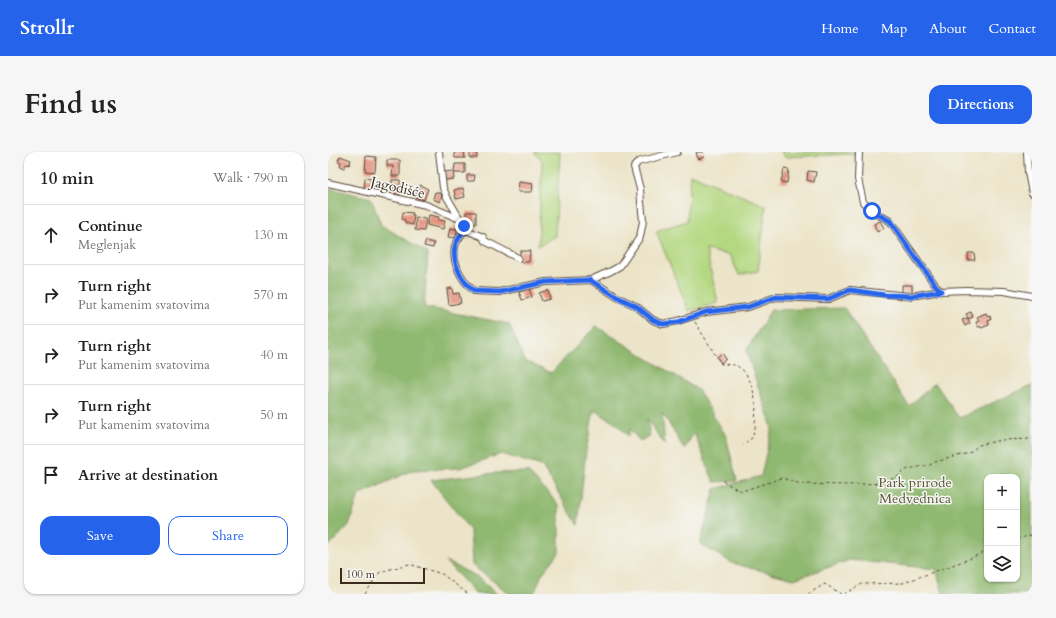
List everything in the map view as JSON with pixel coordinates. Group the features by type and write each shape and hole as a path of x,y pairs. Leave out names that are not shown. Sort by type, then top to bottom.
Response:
{"street":[{"path":"439,152 443,188 464,226 464,229 456,244 454,253 456,264 465,282 474,291 500,292 546,282 590,280 620,266 640,236 642,230 643,221 640,189 634,167 638,162 677,152"},
{"path":"859,152 858,179 863,202 872,211 890,221 941,291"},
{"path":"1027,152 1028,172 1032,193"},
{"name":"Jagodišće","path":"328,183 426,205 460,220"},
{"path":"464,229 483,237 485,241 518,258"},
{"path":"590,280 617,297 636,306 653,320 663,324 678,322 706,312 748,307 776,297 828,299 850,290 885,295 911,296 941,291 989,290 1032,296"}],"path":[{"path":"692,317 721,364 736,365 745,372 752,385 756,404 755,428 752,438 742,445"},
{"path":"723,481 742,491 782,478 801,484 848,485 881,483 897,477 908,469 930,465 935,462 969,453 979,445 1002,440 1032,439"},
{"path":"1020,538 1032,535"},
{"path":"844,594 862,584 903,583 984,552"},
{"path":"365,594 380,572 409,564 442,574 468,594"},
{"path":"808,594 825,584 841,594"}],"green space":[{"path":"534,152 560,152 555,236 538,246 542,160"},
{"path":"781,152 856,152 856,154 785,157"},
{"path":"690,174 766,206 758,271 739,275 730,255 706,250 718,303 689,311 656,231 687,221"},
{"path":"328,188 371,198 381,225 428,253 424,307 509,324 525,361 551,373 596,326 698,390 726,436 737,481 714,482 694,433 684,449 662,412 665,445 647,419 650,436 640,441 630,429 628,436 615,423 594,410 586,451 578,525 542,466 501,454 460,468 413,470 359,495 349,525 328,547"},
{"name":"Park prirode Medvednica","path":"844,308 909,406 935,383 959,418 1032,385 1032,594 943,594 936,569 850,560 794,579 732,563 700,544 715,489 761,476 772,427 746,351 771,310"},
{"path":"528,472 559,505 559,553 542,574 534,594 510,594 472,565 470,530 431,480 494,473"},
{"path":"445,561 476,576 497,594 476,594"}],"building":[{"path":"454,152 464,152 465,158 455,158"},
{"path":"470,152 477,152 477,158 470,158"},
{"path":"696,152 703,152 704,157 698,159"},
{"path":"340,156 351,160 349,165 346,164 344,168 340,166 341,162 338,161"},
{"path":"366,156 376,157 375,172 365,171"},
{"path":"387,160 400,160 400,176 392,176 393,166 387,166"},
{"path":"455,164 465,164 465,173 454,173"},
{"path":"784,169 789,170 787,183 781,182"},
{"path":"453,171 454,179 445,180 444,172"},
{"path":"808,171 816,172 814,182 807,180"},
{"path":"467,175 475,175 474,181 467,181"},
{"path":"365,178 371,179 372,189 364,189"},
{"path":"392,180 400,180 400,194 392,194"},
{"path":"519,182 533,184 532,192 518,192"},
{"path":"420,185 428,189 424,200 415,197"},
{"path":"463,188 465,197 456,199 454,190"},
{"path":"435,192 442,194 440,202 433,199"},
{"path":"403,212 413,213 413,225 405,223 405,220 402,219"},
{"path":"466,212 476,212 476,224 466,224"},
{"path":"429,215 439,217 438,220 445,221 443,229 427,225"},
{"path":"416,218 426,219 424,231 415,230"},
{"path":"880,221 884,228 877,232 874,224"},
{"path":"450,228 457,229 456,238 448,237"},
{"path":"426,241 434,243 433,248 424,246"},
{"path":"520,251 530,251 529,262 520,262"},
{"path":"968,253 974,253 975,260 968,260"},
{"path":"902,285 912,285 912,293 902,293"},
{"path":"452,288 453,294 459,293 461,303 449,305 447,289"},
{"path":"529,289 532,297 522,300 519,292"},
{"path":"548,290 550,299 542,301 539,293"},
{"path":"971,312 973,317 968,319 970,323 965,326 962,320 968,318 966,314"},
{"path":"986,313 988,317 990,316 991,320 988,321 989,325 981,328 980,326 978,327 976,322 979,320 977,317"},
{"path":"722,353 726,359 721,363 717,357"}],"route":[{"path":"464,226 463,231 458,238 454,253 456,264 465,282 474,291 489,293 500,292 515,290 546,282 590,280 617,297 636,306 653,320 663,324 678,322 706,312 748,307 776,297 828,299 850,290 859,290 885,295 911,296 941,291 890,221 872,211"}]}
